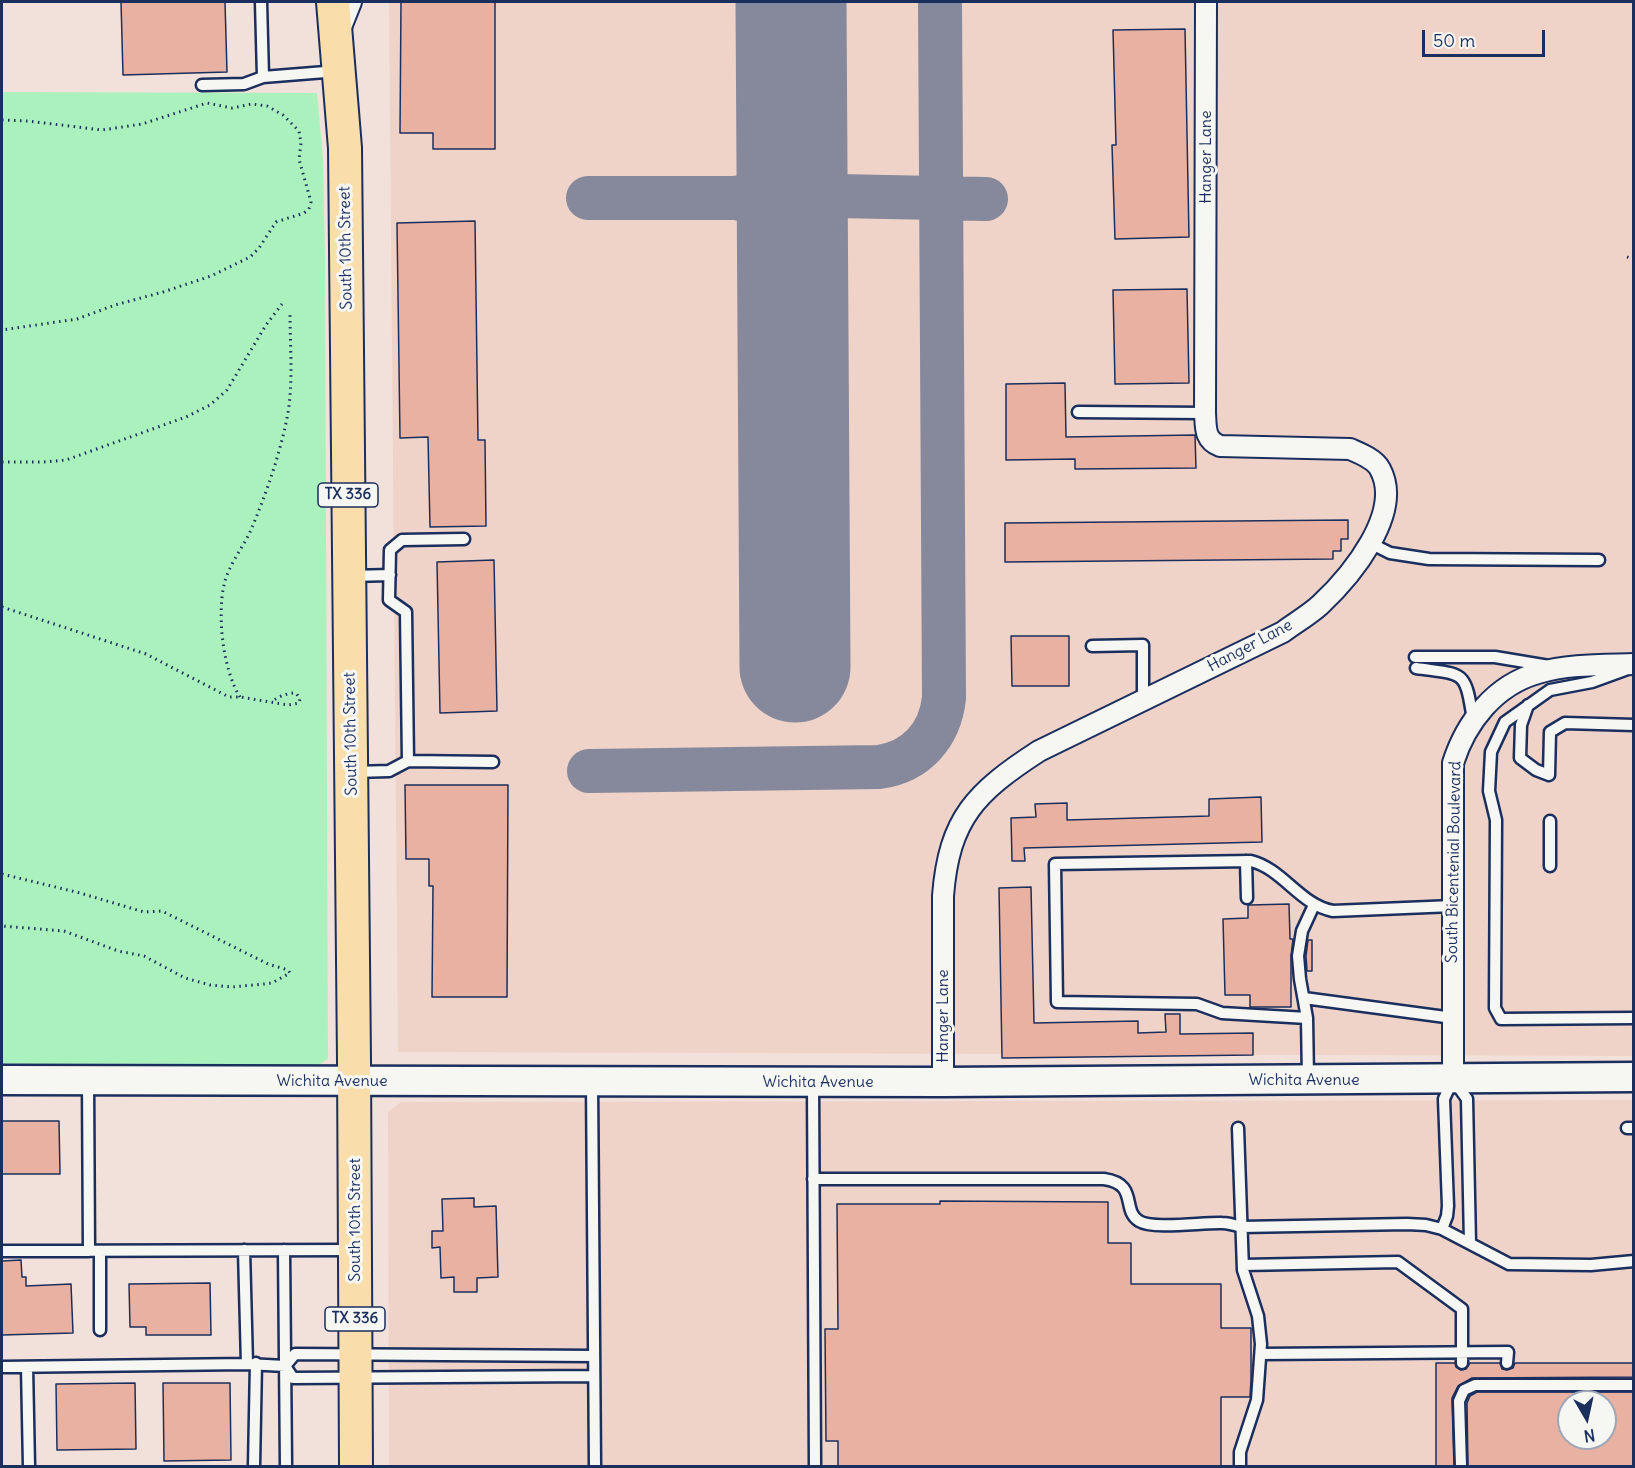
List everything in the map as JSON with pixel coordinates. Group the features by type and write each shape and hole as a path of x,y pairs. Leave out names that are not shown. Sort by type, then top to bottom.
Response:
{"main road":[{"name":"South 10th Street","path":"333,2 345,148 356,1467"},
{"name":"Wichita Avenue","path":"2,1080 943,1082 1634,1077"}],"street":[{"path":"336,40 351,2"},
{"name":"Hanger Lane","path":"943,1082 945,866 957,831 977,798 1004,773 1039,751 1283,632 1319,606 1352,572 1378,530 1384,509 1385,487 1380,468 1367,457 1350,449 1220,446 1207,435 1205,413 1206,2"},
{"name":"South Bicentenial Boulevard","path":"1453,1079 1453,763 1464,735 1473,720 1494,697 1523,678 1540,672 1589,666 1634,665"}],"lane":[{"path":"261,2 263,77"},
{"path":"202,85 244,84 263,77 339,71"},
{"path":"1078,412 1205,413"},
{"path":"408,761 406,612 389,600 390,550 402,540 464,539"},
{"path":"1370,543 1390,553 1429,559 1599,560"},
{"path":"349,576 390,575"},
{"path":"1092,646 1143,645 1143,700"},
{"path":"1473,720 1467,683 1461,676 1416,662 1495,657 1567,669"},
{"path":"1634,665 1592,682 1550,690 1505,722 1491,752 1489,790 1496,820 1495,1008 1501,1019 1634,1018"},
{"path":"1528,705 1521,725 1520,758 1536,770 1549,775 1550,732 1565,723 1634,725"},
{"path":"351,772 389,771 408,761 493,762"},
{"path":"1550,821 1550,866"},
{"path":"1246,861 1247,898"},
{"path":"1307,1018 1222,1013 1197,1004 1057,1002 1055,864 1258,862 1314,905 1333,911 1453,906"},
{"path":"1308,1080 1307,1018 1298,956 1302,931 1314,905"},
{"path":"1304,998 1453,1018"},
{"path":"1442,1229 1448,1206 1444,1100 1453,1079"},
{"path":"1453,1079 1467,1099 1470,1243"},
{"path":"88,1080 94,1251 100,1330"},
{"path":"592,1081 595,1467"},
{"path":"813,1082 814,1467"},
{"path":"1238,1128 1243,1265 1261,1329 1257,1400 1240,1452 1240,1467"},
{"path":"813,1179 1104,1179 1112,1180 1125,1190 1133,1215 1143,1223 1223,1223 1240,1227 1407,1224 1442,1229 1509,1263 1591,1265 1634,1261"},
{"path":"244,1250 254,1467"},
{"path":"284,1250 286,1467"},
{"path":"2,1251 354,1250"},
{"path":"1243,1265 1398,1262 1462,1308 1462,1357"},
{"path":"1261,1354 1462,1357 1508,1352 1507,1363"},
{"path":"285,1366 295,1354 356,1366 594,1376"},
{"path":"285,1366 292,1378 356,1366 594,1356"},
{"path":"2,1367 251,1363 285,1366"},
{"path":"27,1367 29,1467"},
{"path":"1461,1467 1459,1401 1464,1390 1475,1385 1634,1385"}],"path":[{"path":"2,120 102,130 142,124 207,103 232,108 252,104 267,106 283,115 298,131 301,142 299,159 310,202 309,209 304,213 276,222 259,248 250,257 211,276 115,304 77,318 2,330"},
{"path":"1627,257 1634,259"},
{"path":"2,462 66,460 199,411 221,397 227,390 266,325 282,304"},
{"path":"240,697 231,679 226,656 222,625 223,594 227,575 255,520 286,423 290,392 290,313"},
{"path":"2,607 146,654 229,697 294,705 299,703 300,699 296,693 291,693 271,702"},
{"path":"2,874 80,892 144,912 162,911 268,964 288,970 290,973 272,983 232,987 210,985 185,978 144,956 118,951 64,931 2,926"}],"shaded area":[{"path":"389,2 1633,2 1633,1056 398,1052"},
{"path":"1633,1100 1633,1466 389,1466 388,1112 401,1102"}],"green space":[{"path":"2,92 317,93 323,159 325,258 328,1059 319,1065 2,1066"}],"building":[{"path":"121,2 225,2 227,72 123,75"},
{"path":"401,2 495,2 495,149 433,149 433,133 400,133"},
{"path":"1185,29 1189,237 1115,239 1112,145 1116,145 1113,30"},
{"path":"475,221 478,440 485,440 486,526 430,527 428,437 400,438 397,223"},
{"path":"1187,289 1189,383 1115,384 1113,290"},
{"path":"1065,383 1066,437 1195,435 1196,468 1075,469 1075,459 1006,460 1006,384"},
{"path":"1348,520 1348,539 1341,539 1341,551 1333,551 1333,559 1005,562 1005,523"},
{"path":"494,560 497,711 440,713 437,562"},
{"path":"1011,636 1069,636 1069,686 1012,686"},
{"path":"405,785 508,785 507,997 432,997 433,886 429,886 429,859 406,859"},
{"path":"1261,797 1262,842 1024,848 1025,861 1012,861 1011,818 1036,817 1035,804 1067,803 1067,820 1209,816 1209,799"},
{"path":"1031,887 1034,1023 1138,1021 1138,1033 1166,1032 1165,1014 1180,1014 1180,1034 1253,1033 1253,1055 1002,1058 999,888"},
{"path":"1289,904 1290,939 1293,939 1291,1007 1250,1007 1250,995 1225,995 1223,919 1248,918 1248,905"},
{"path":"1308,940 1312,940 1312,971 1307,971"},
{"path":"2,1121 59,1121 60,1174 2,1174"},
{"path":"474,1198 474,1207 496,1206 498,1277 477,1278 477,1292 454,1292 454,1277 441,1278 440,1247 432,1248 432,1231 443,1231 442,1199"},
{"path":"940,1201 1108,1202 1108,1243 1131,1243 1131,1284 1221,1284 1221,1328 1251,1328 1251,1380 1250,1397 1221,1397 1221,1467 838,1467 838,1441 826,1441 825,1329 838,1329 837,1204 940,1204"},
{"path":"21,1260 22,1277 26,1277 26,1286 71,1284 73,1333 2,1335 2,1261"},
{"path":"210,1283 211,1335 146,1335 146,1327 130,1327 129,1284"},
{"path":"1436,1363 1455,1363 1456,1367 1461,1370 1466,1369 1470,1363 1500,1363 1502,1369 1507,1370 1513,1368 1515,1363 1634,1363 1634,1377 1472,1378 1458,1386 1452,1398 1454,1467 1436,1467"},
{"path":"135,1383 136,1449 57,1450 56,1384"},
{"path":"163,1383 230,1383 231,1460 164,1461"},
{"path":"1477,1392 1557,1392 1557,1450 1617,1450 1617,1392 1634,1392 1634,1467 1468,1467 1467,1403 1470,1396"}],"taxiway":[{"path":"589,771 879,767 892,764 915,753 931,735 937,724 944,698 940,2"},
{"path":"792,137 806,174 826,192 837,196 986,199"},
{"path":"588,198 735,198 748,196 768,186 776,178 786,160 792,137"},
{"path":"735,198 759,205 776,218 786,236 793,260"}],"runway":[{"path":"791,2 795,667"}]}
